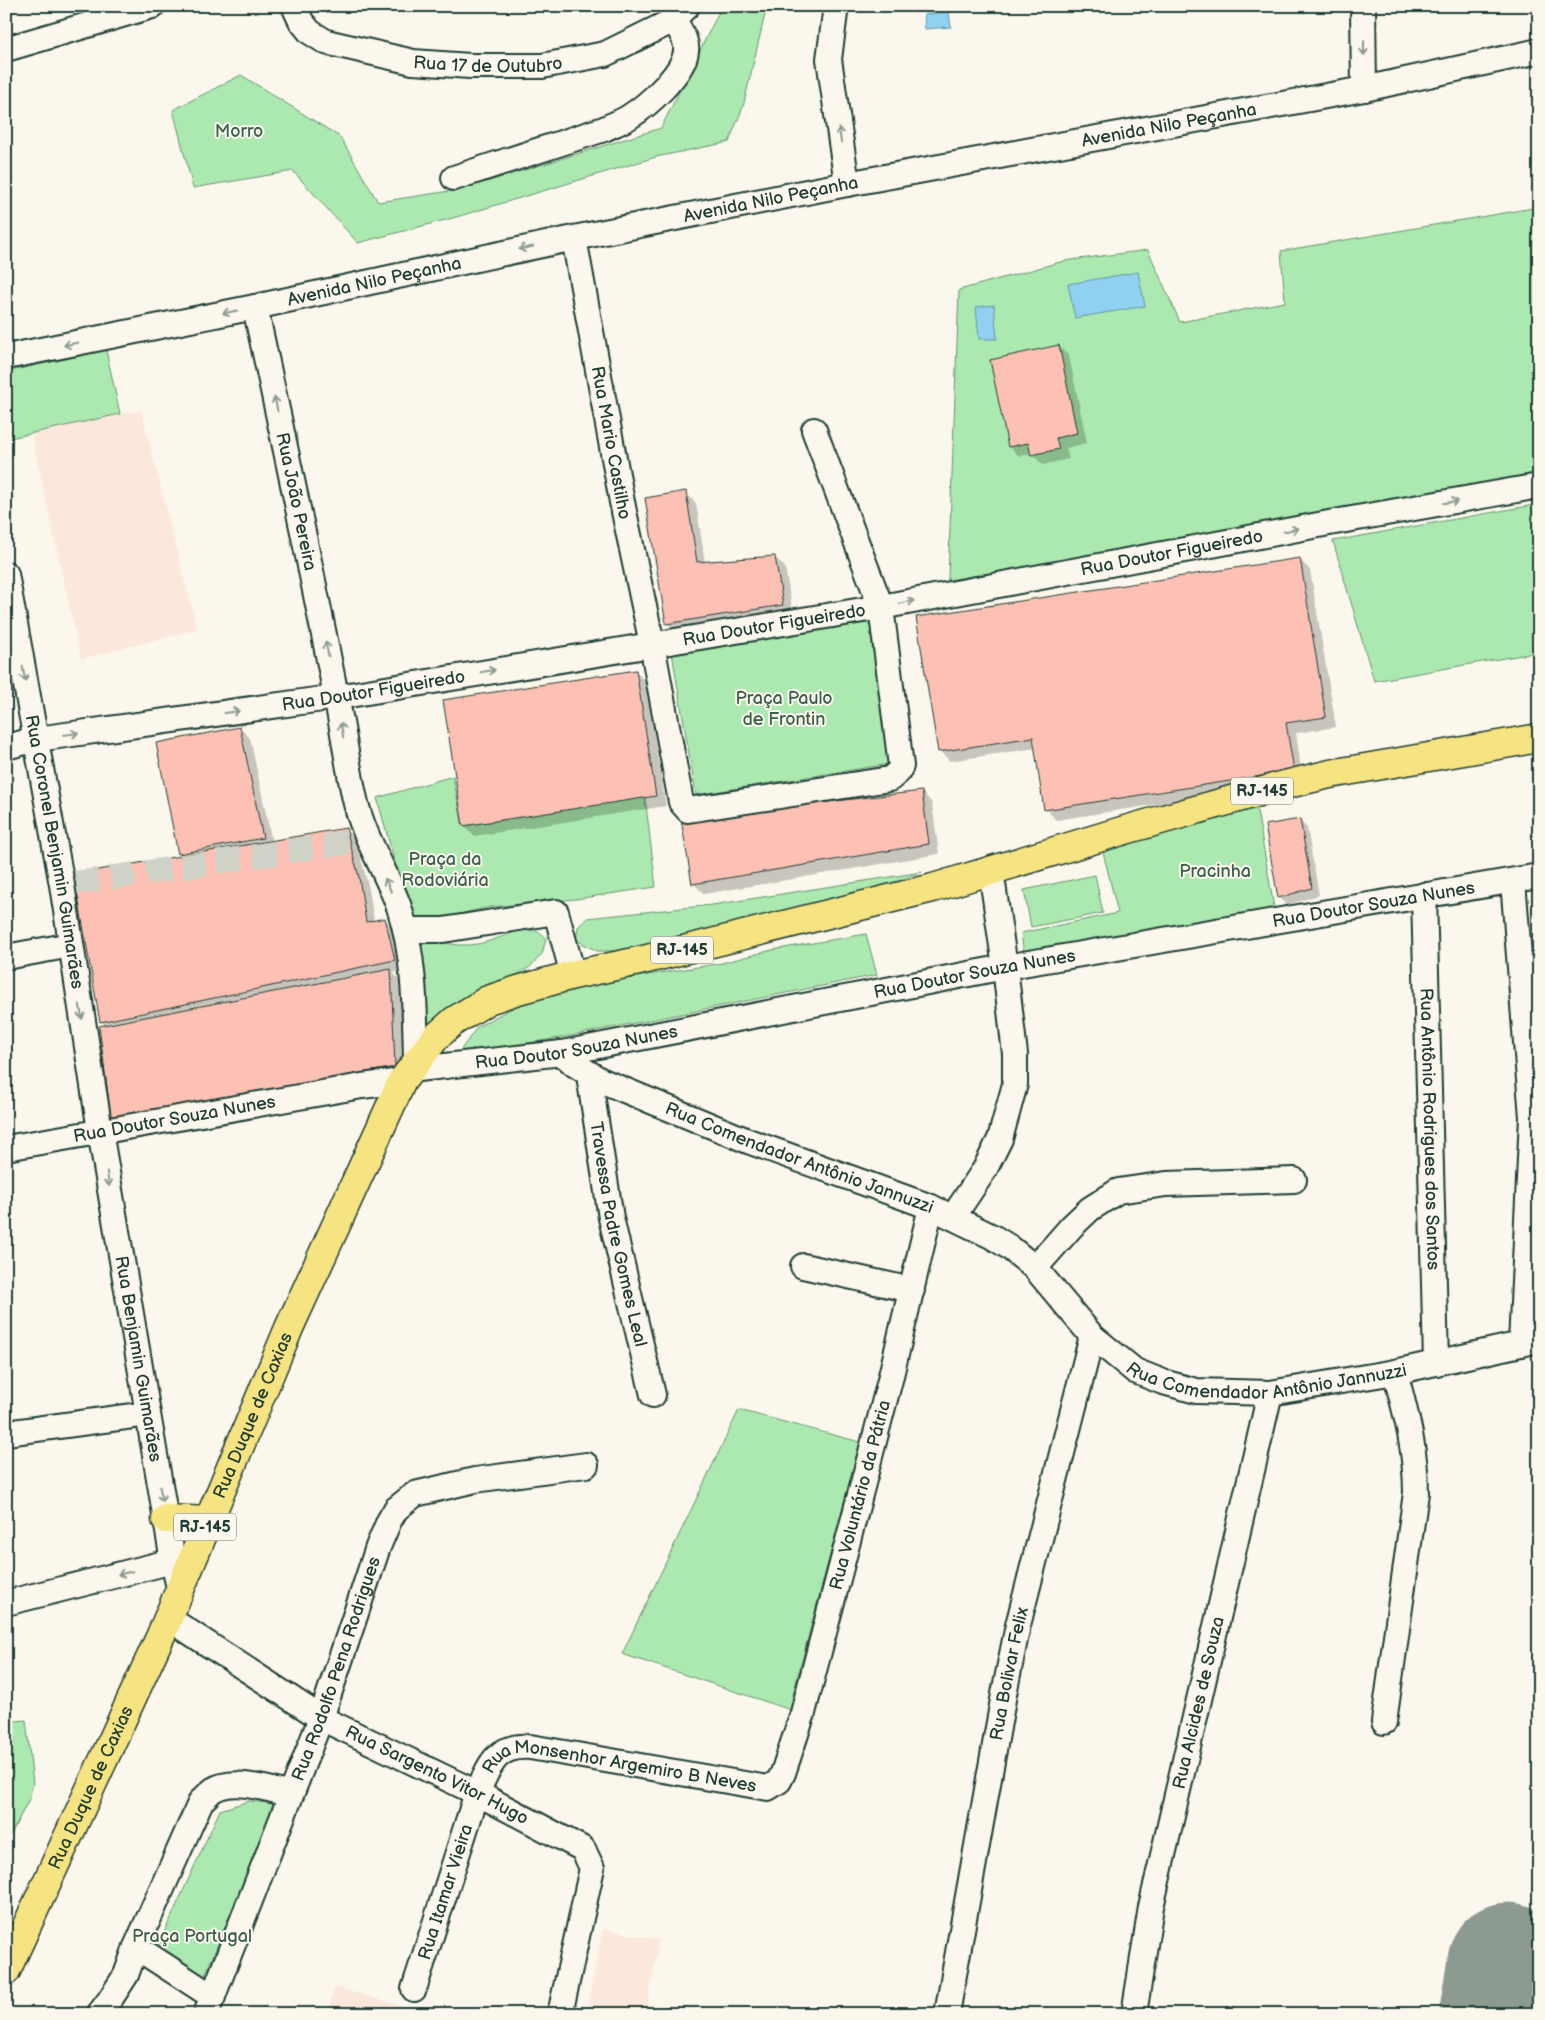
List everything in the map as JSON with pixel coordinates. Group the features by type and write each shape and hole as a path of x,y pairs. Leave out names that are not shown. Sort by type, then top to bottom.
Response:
{"main road":[{"name":"RJ-145","path":"409,1071 436,1036 454,1020 488,1000 573,975 639,961 933,888 1125,830 1330,774 1539,738"},
{"name":"Rua Duque de Caxias","path":"6,1971 168,1618 293,1319 409,1071"},
{"path":"166,1519 208,1520"}],"street":[{"path":"6,49 152,6"},
{"name":"Rua 17 de Outubro","path":"294,6 301,21 310,32 326,42 413,62 470,66 542,66 605,54 654,31 681,12"},
{"path":"836,6 830,59 847,184"},
{"path":"1363,6 1364,89"},
{"path":"454,178 604,129 628,118 652,99 675,75 682,63 687,51 681,12"},
{"name":"Avenida Nilo Peçanha","path":"6,357 255,307 574,238 847,184 1364,89 1537,52"},
{"name":"Rua Mario Castilho","path":"574,238 622,502 652,644 681,802 688,810 880,781 894,777 900,766 881,607"},
{"name":"Rua João Pereira","path":"255,307 336,697 354,796 358,841 398,905 406,930 410,951 415,1018 409,1071"},
{"path":"814,430 881,607"},
{"name":"Rua Doutor Figueiredo","path":"6,747 36,739 336,697 881,607 1329,523 1539,486"},
{"name":"Rua Coronel Benjamin Guimarães","path":"6,574 36,739 69,884 71,945 100,1131"},
{"path":"953,1217 985,1169 1000,1139 1015,1084 1015,1054 1006,966 991,870"},
{"name":"Rua Doutor Souza Nunes","path":"6,1148 362,1086 409,1071 562,1053 1006,966 1539,876"},
{"path":"1514,881 1532,1116 1530,1342"},
{"name":"Rua Antônio Rodrigues dos Santos","path":"1424,895 1436,1363"},
{"path":"406,930 443,930 556,912 573,975"},
{"path":"6,957 71,945"},
{"name":"Rua Comendador Antônio Jannuzzi","path":"562,1053 589,1075 748,1141 931,1207 1001,1242 1035,1268 1092,1336 1135,1371 1163,1382 1196,1391 1270,1393 1395,1372 1530,1342"},
{"name":"Travessa Padre Gomes Leal","path":"589,1075 611,1218 653,1395"},
{"name":"Rua Benjamin Guimarães","path":"100,1131 179,1588"},
{"path":"1035,1268 1072,1226 1090,1209 1118,1191 1166,1184 1294,1180"},
{"name":"Rua Voluntário da Pátria","path":"779,1781 803,1713 912,1290 931,1207"},
{"path":"803,1266 912,1290"},
{"name":"Rua Bolivar Felix","path":"947,2014 995,1742 1017,1633 1092,1336"},
{"path":"1384,1722 1416,1493 1416,1467 1413,1443 1395,1372"},
{"name":"Rua Alcides de Souza","path":"1134,2014 1153,1898 1270,1393"},
{"path":"6,1433 148,1414"},
{"name":"Rua Rodolfo Pena Rodrigues","path":"209,2006 320,1718 378,1547 396,1509 406,1499 415,1494 475,1480 586,1465"},
{"path":"6,1603 173,1561"},
{"name":"Rua Sargento Vitor Hugo","path":"168,1618 320,1718 477,1793 583,1849 592,1868 560,2014"},
{"name":"Rua Monsenhor Argemiro B Neves","path":"477,1793 490,1766 498,1755 506,1749 518,1746 664,1769 768,1788 779,1781"},
{"path":"99,2014 126,1975 136,1947 201,1801 214,1790 227,1785 242,1785 290,1794"},
{"name":"Rua Itamar Vieira","path":"414,1989 477,1793"},
{"path":"136,1947 209,2006"}],"shaded area":[{"path":"141,410 197,629 81,659 31,432"},
{"path":"603,1929 659,1940 646,2014 586,2014"},
{"path":"335,1987 429,2014 327,2014"}],"green space":[{"name":"Morro","path":"722,6 767,6 743,107 729,142 656,157 453,218 358,243 293,171 193,188 173,110 241,75 340,137 378,202 463,189 661,128"},
{"path":"1539,207 1539,481 948,580 959,290 1064,261 1148,250 1180,322 1285,302 1281,251"},
{"path":"106,350 120,414 6,439 6,372"},
{"path":"1539,504 1539,652 1374,681 1333,541"},
{"name":"Praça Paulo de Frontin","path":"871,622 895,763 696,795 672,653"},
{"name":"Praça da Rodoviária","path":"453,776 463,826 645,797 656,887 576,899 490,907 412,925 377,798"},
{"name":"Pracinha","path":"1256,805 1275,913 1024,954 1021,933 1118,913 1103,852"},
{"path":"922,872 762,924 664,945 597,951 576,940 578,927 587,918 712,905"},
{"path":"1095,875 1103,913 1031,927 1024,890"},
{"path":"526,929 540,932 546,939 542,954 530,967 506,981 457,1001 429,1025 422,984 420,946 436,941 456,945 479,944"},
{"path":"866,934 877,975 560,1038 458,1054 477,1027 525,1001 574,987 722,963 772,950"},
{"path":"739,1410 860,1442 792,1698 800,1713 622,1654"},
{"path":"26,1720 33,1784 29,1799 6,1844 6,1722"},
{"name":"Praça Portugal","path":"249,1801 276,1804 203,1980 154,1955 220,1810"}],"water":[{"path":"949,12 951,27 925,29 924,14"},
{"path":"1138,272 1145,306 1075,318 1068,284"},
{"path":"994,305 997,339 979,339 976,307"}],"building":[{"path":"1059,345 1077,433 1056,438 1059,449 1031,455 1028,443 1008,447 990,360"},
{"path":"686,491 697,562 775,556 783,605 666,624 645,498"},
{"path":"1300,558 1326,717 1286,723 1294,771 1044,810 1033,737 938,752 916,617"},
{"path":"636,670 656,796 463,826 443,700"},
{"path":"240,727 263,838 178,854 156,743"},
{"path":"922,791 929,844 692,884 681,819"},
{"path":"1300,819 1312,888 1278,898 1265,825"},
{"path":"346,828 359,877 366,922 385,918 395,960 100,1022 74,874"},
{"path":"391,969 395,1067 111,1118 99,1026"}],"runway":[{"path":"1500,2014 1508,1963"}],"tunnel":[{"path":"75,883 350,842"}]}
